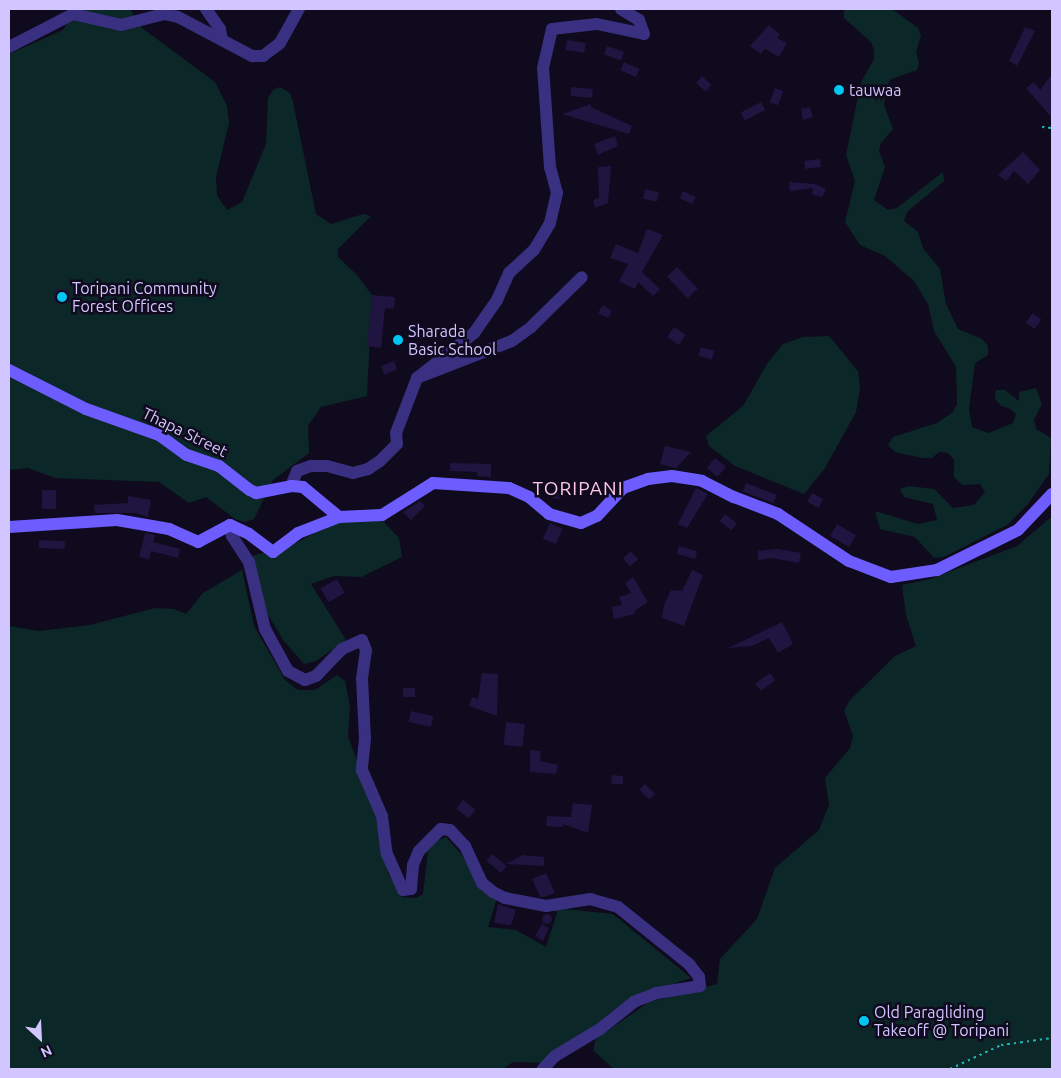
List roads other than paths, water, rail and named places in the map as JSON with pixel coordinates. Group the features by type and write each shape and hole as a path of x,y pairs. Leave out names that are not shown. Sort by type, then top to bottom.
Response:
{"street":[{"path":"206,9 220,28 222,40"},
{"path":"9,47 73,14 121,24 158,14 170,14 252,56 263,56 280,42 300,9"},
{"path":"339,517 310,491 290,486 297,471 311,466 326,466 353,473 380,461 397,444 396,433 417,378 474,333 497,300 509,273 534,250 550,223 557,193 550,167 543,68 552,30 597,24 644,34 639,20 621,9"},
{"path":"417,378 512,341 531,327 582,277"},
{"name":"Thapa Street","path":"9,370 86,409 159,435 187,454 219,466 256,493 290,486"},
{"path":"230,525 249,534 274,552 298,533 339,517 382,515 425,486 443,482 509,488 529,497 549,514 581,522 597,516 623,488 634,483 648,479 690,478 778,514 850,561 891,577 937,570 1010,534 1052,494"},
{"path":"9,527 117,520 168,529 198,542 230,525"},
{"path":"230,525 232,536 249,562 265,629 288,671 297,677 311,678 354,641 362,640 364,645 362,699 365,739 362,770 382,816 386,854 403,890 411,889 413,865 419,851 441,828 450,830 465,846 482,883 493,892 505,898 546,906 590,899 618,907 689,964 699,977 700,986 657,993 634,1002 600,1030 555,1056 543,1069"}],"place":[{"name":"tauwaa","path":"839,90"},
{"name":"Toripani Community Forest Offices","path":"62,297"},
{"name":"Sharada Basic School","path":"398,340"},
{"name":"Old Paragliding Takeoff @ Toripani","path":"864,1021"}],"district":[{"name":"TORIPANI","path":"578,489"}]}
